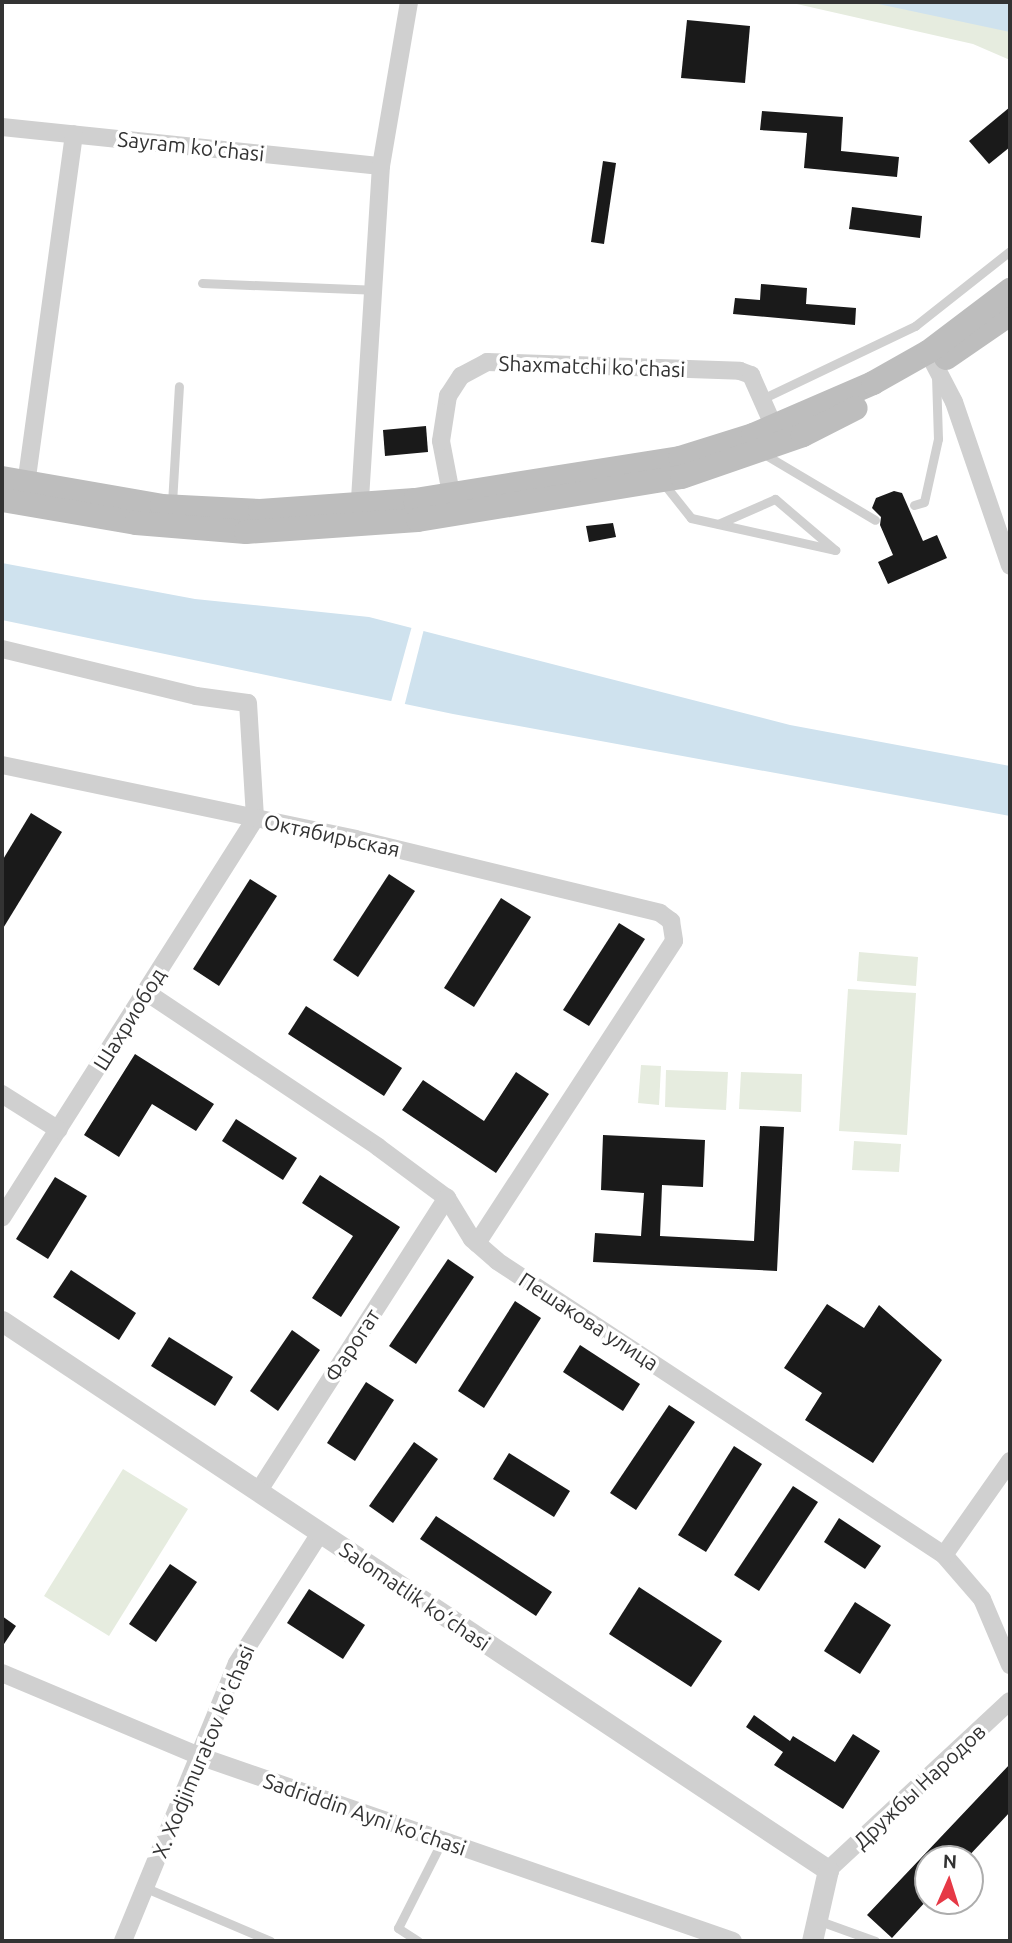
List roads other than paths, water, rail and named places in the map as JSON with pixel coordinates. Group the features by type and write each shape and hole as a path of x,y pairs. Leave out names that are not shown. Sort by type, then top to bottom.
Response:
{"main road":[{"path":"932,358 1010,289"},
{"path":"13,492 136,523 246,532 359,515 661,480 762,437 873,383 932,358 1010,314"},
{"path":"453,504 680,458 762,437"},
{"path":"13,492 172,507 359,515"}],"street":[{"path":"359,515 381,166 409,2"},
{"name":"Sayram ko'chasi","path":"2,127 381,166"},
{"path":"13,492 74,134"},
{"path":"932,358 1010,566"},
{"name":"Shaxmatchi ko'chasi","path":"453,504 441,441 448,396 461,376 487,362 740,371 751,375 762,399 762,437"},
{"path":"2,649 196,696 248,703 255,819"},
{"name":"Октябирьская","path":"2,765 255,819 660,913 671,921 674,941 477,1243"},
{"name":"Шахриобод","path":"2,1217 255,819"},
{"name":"Пешакова улица","path":"146,992 447,1198 477,1243 497,1261 944,1555 982,1599 1010,1665"},
{"path":"2,1094 59,1130"},
{"name":"Фарогат","path":"258,1492 447,1198"},
{"name":"Salomatlik ko‘chasi","path":"2,1321 828,1870"},
{"path":"944,1555 1010,1461"},
{"name":"X. Xodjimuratov ko'chasi","path":"123,1941 247,1642 320,1533"},
{"name":"Sadriddin Ayni ko'chasi","path":"2,1673 200,1756 733,1941"},
{"name":"Дружбы Народов","path":"828,1870 1010,1702"},
{"path":"813,1941 828,1870"}],"lane":[{"path":"762,399 915,327 1010,251"},
{"path":"202,283 373,290"},
{"path":"914,505 924,502 938,439 932,358"},
{"path":"172,507 179,386"},
{"path":"762,437 875,520"},
{"path":"661,480 691,518 744,530 835,550 775,499 718,524"},
{"path":"418,1941 398,1928 442,1840"},
{"path":"146,1888 270,1941"},
{"path":"817,1920 875,1941"}],"water":[{"path":"869,2 1010,2 1010,32"},
{"path":"2,563 195,599 369,617 790,725 1010,766 1010,816 453,714 2,620"}]}
